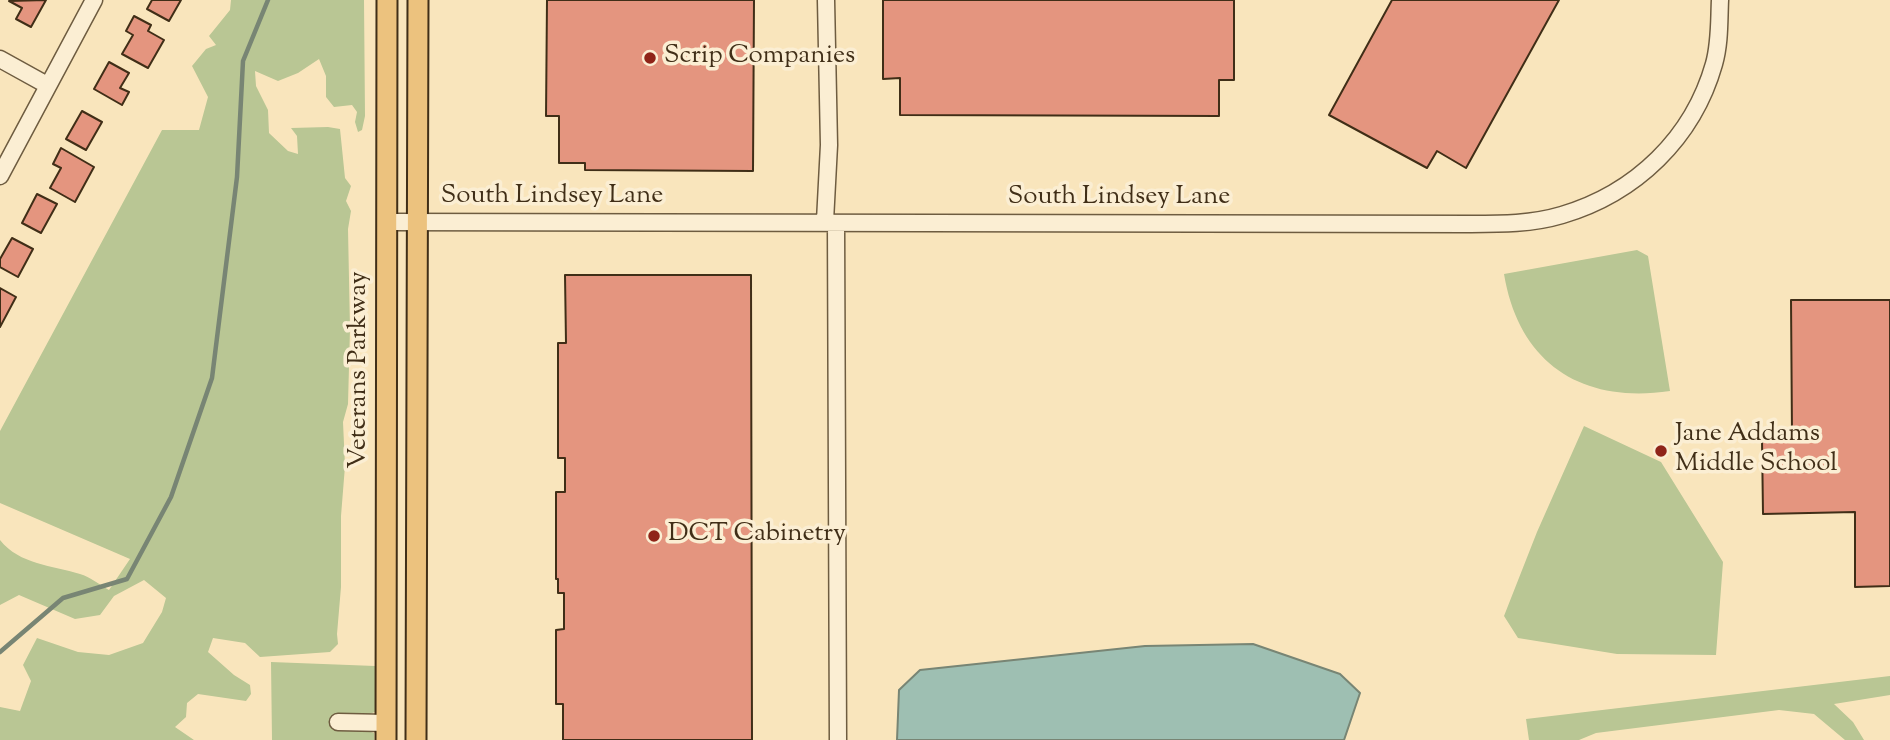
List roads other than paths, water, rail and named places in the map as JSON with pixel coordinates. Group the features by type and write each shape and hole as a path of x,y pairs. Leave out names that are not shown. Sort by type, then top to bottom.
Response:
{"main road":[{"name":"Veterans Parkway","path":"386,731 387,0"},
{"path":"416,740 418,0"}],"street":[{"path":"0,176 94,0"},
{"path":"826,0 838,740"},
{"name":"South Lindsey Lane","path":"387,222 1525,223 1560,216 1586,206 1634,181 1675,141 1702,97 1715,62 1720,0"},
{"path":"0,60 47,85"},
{"path":"338,722 386,731"}],"waterway":[{"path":"0,652 63,598 127,579 171,497 212,378 237,177 243,61 268,0"}],"place":[{"name":"Scrip Companies","path":"650,58"},
{"name":"Jane Addams Middle School","path":"1661,451"},
{"name":"DCT Cabinetry","path":"654,536"}]}
